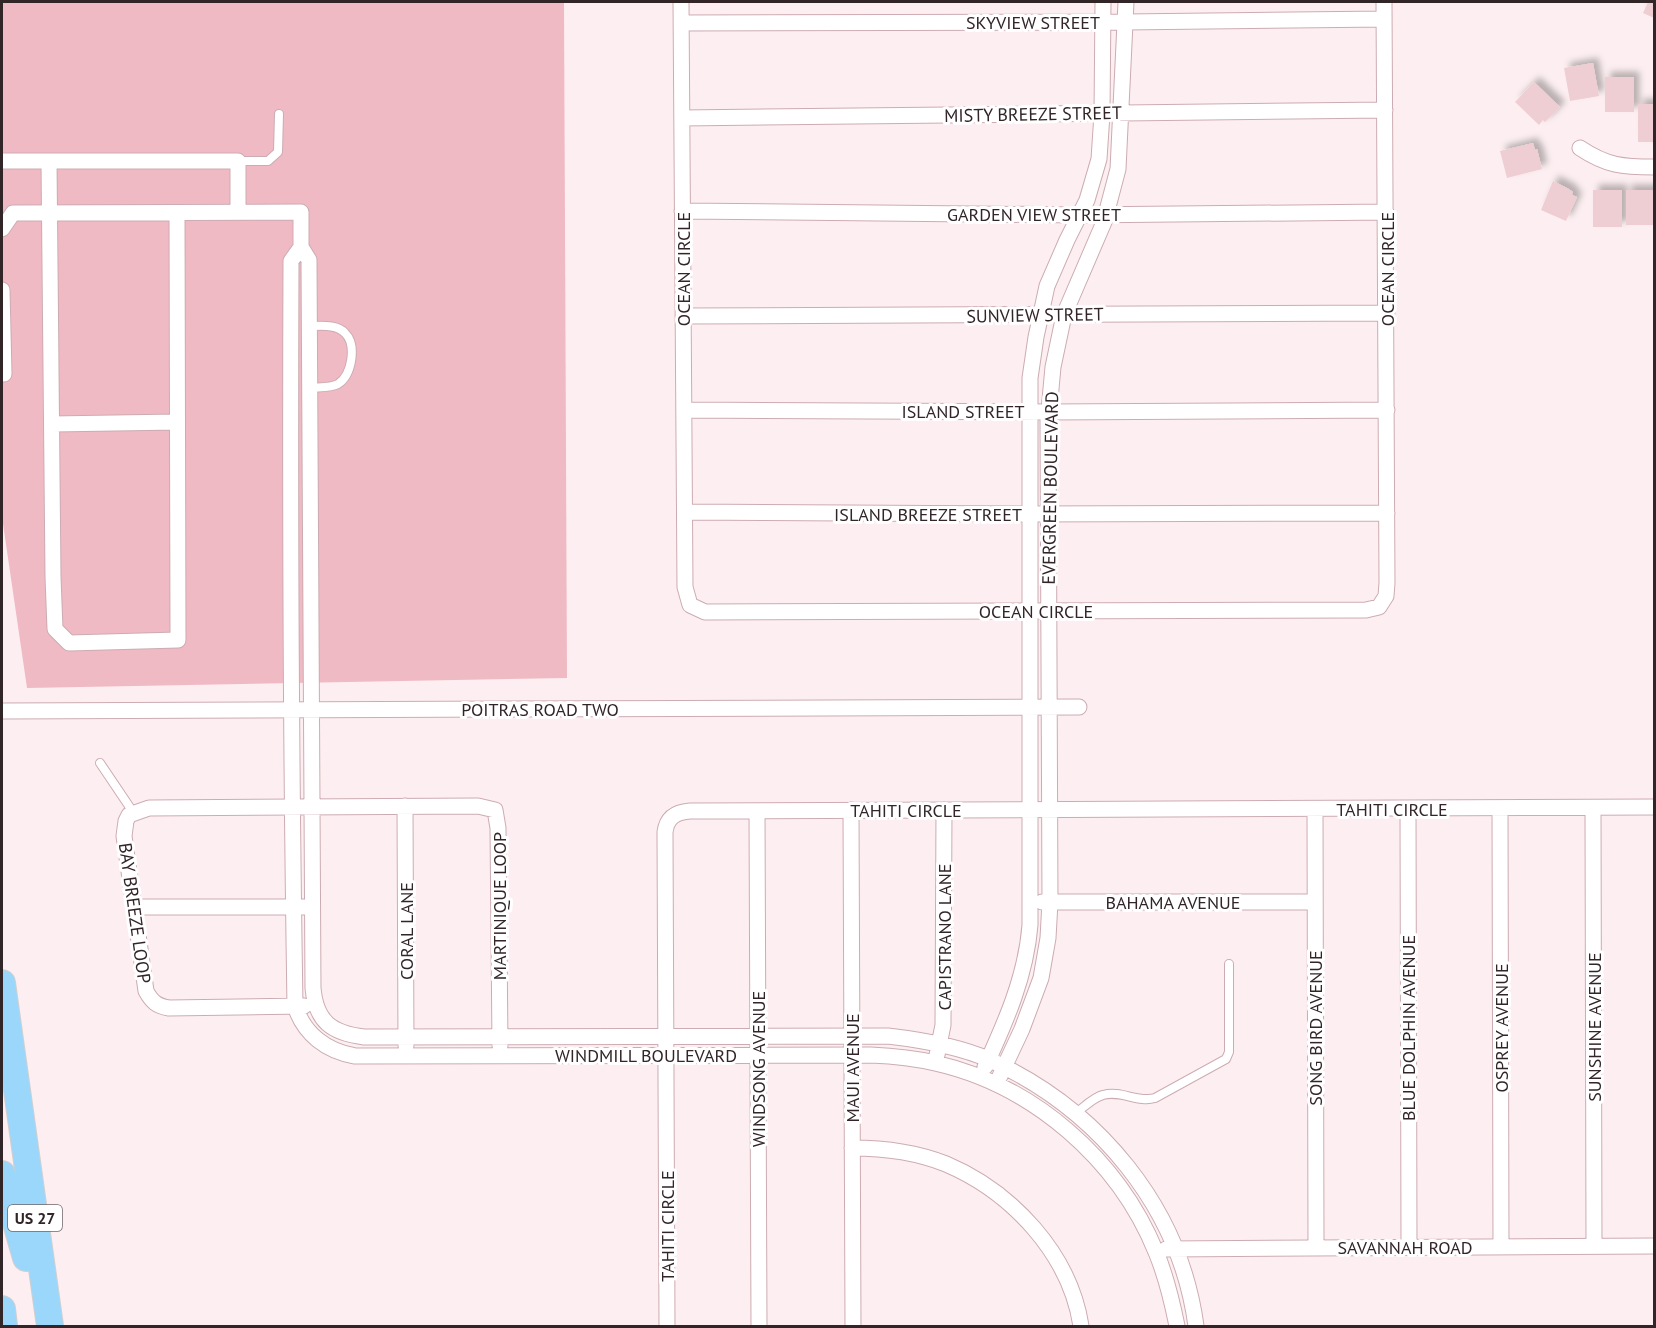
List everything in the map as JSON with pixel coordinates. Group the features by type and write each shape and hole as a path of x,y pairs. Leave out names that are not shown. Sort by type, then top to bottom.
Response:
{"highway":[{"name":"US 27","path":"2,983 5,1022 50,1326"},
{"path":"2,1174 23,1241 39,1326"},
{"path":"2,1309 4,1326"}],"street":[{"name":"OCEAN CIRCLE","path":"681,2 685,587 690,604 705,612 1366,610 1379,607 1386,596 1387,513 1384,2"},
{"name":"EVERGREEN BOULEVARD","path":"980,1077 1021,979 1029,939 1030,378 1047,286 1087,200 1099,159 1102,114 1103,2"},
{"name":"EVERGREEN BOULEVARD","path":"996,1084 1022,1029 1041,978 1048,938 1050,902 1049,412 1053,367 1064,315 1106,214 1118,169 1126,2"},
{"name":"SKYVIEW STREET","path":"681,23 1384,19"},
{"name":"MISTY BREEZE STREET","path":"682,118 1385,110"},
{"path":"1580,148 1599,160 1617,166 1654,167"},
{"path":"2,161 238,161 238,212"},
{"path":"49,161 55,629 69,643 178,640 177,213"},
{"name":"GARDEN VIEW STREET","path":"682,211 1079,215 1386,212"},
{"path":"2,228 13,213 301,212 301,247 309,260 313,988 316,1006"},
{"name":"WINDMILL BOULEVARD","path":"301,247 291,261 293,907 295,1006 298,1015 311,1034 330,1049 355,1056 852,1054 895,1056 935,1063 980,1077 1047,1114 1091,1153 1128,1199 1156,1250 1177,1326"},
{"path":"2,290 4,374"},
{"name":"SUNVIEW STREET","path":"683,316 1387,313"},
{"path":"290,365 310,365"},
{"name":"ISLAND STREET","path":"684,410 1049,412 1387,410"},
{"path":"52,424 177,422"},
{"name":"ISLAND BREEZE STREET","path":"685,512 1387,513"},
{"name":"POITRAS ROAD TWO","path":"2,711 1079,707"},
{"path":"133,812 149,807 405,806"},
{"name":"MARTINIQUE LOOP","path":"405,806 484,806 495,810 497,815 500,1055"},
{"name":"CORAL LANE","path":"405,806 406,1056"},
{"name":"TAHITI CIRCLE","path":"667,1326 665,832 668,820 677,813 683,811 1654,807"},
{"name":"OSPREY AVENUE","path":"1500,808 1501,1247"},
{"name":"SUNSHINE AVENUE","path":"1593,808 1594,1246"},
{"name":"SONG BIRD AVENUE","path":"1314,809 1316,1247"},
{"name":"BLUE DOLPHIN AVENUE","path":"1408,809 1409,1247"},
{"name":"MAUI AVENUE","path":"851,810 853,1326"},
{"name":"CAPISTRANO LANE","path":"935,1063 943,1025 944,810"},
{"name":"WINDSONG AVENUE","path":"757,811 759,1326"},
{"name":"BAY BREEZE LOOP","path":"133,812 126,820 124,836 146,991 154,1003 169,1008 316,1006"},
{"name":"BAHAMA AVENUE","path":"1030,902 1314,902"},
{"path":"134,907 313,907"},
{"name":"WINDMILL BOULEVARD","path":"316,1006 325,1021 340,1032 364,1037 888,1036 940,1045 988,1059 1042,1089 1076,1113 1101,1135 1124,1163 1158,1213 1175,1248 1187,1282 1196,1326"},
{"path":"852,1148 890,1150 929,1158 958,1170 997,1193 1024,1218 1056,1260 1073,1296 1081,1326"},
{"name":"SAVANNAH ROAD","path":"1156,1250 1175,1248 1654,1246"}],"lane":[{"path":"238,161 268,161 278,152 279,114"},
{"path":"310,326 333,327 345,332 350,342 351,362 347,375 337,385 310,388"},
{"path":"100,763 133,812"},
{"path":"1076,1113 1103,1095 1113,1094 1146,1100 1155,1098 1226,1059 1229,1052 1229,964"}],"shaded area":[{"path":"2,2 564,2 567,678 27,688 2,517"}],"building":[{"path":"1648,2 1654,2 1654,18 1643,13"},
{"path":"1593,63 1599,96 1570,101 1564,68"},
{"path":"1605,77 1634,77 1634,112 1605,112"},
{"path":"1534,82 1560,107 1539,125 1515,102"},
{"path":"1638,104 1654,104 1654,142 1638,142"},
{"path":"1533,143 1535,150 1537,149 1542,169 1507,178 1500,151"},
{"path":"1553,181 1573,192 1572,195 1577,197 1566,221 1541,210"},
{"path":"1593,190 1622,190 1622,227 1593,227"},
{"path":"1626,190 1654,190 1654,225 1626,225"}]}
